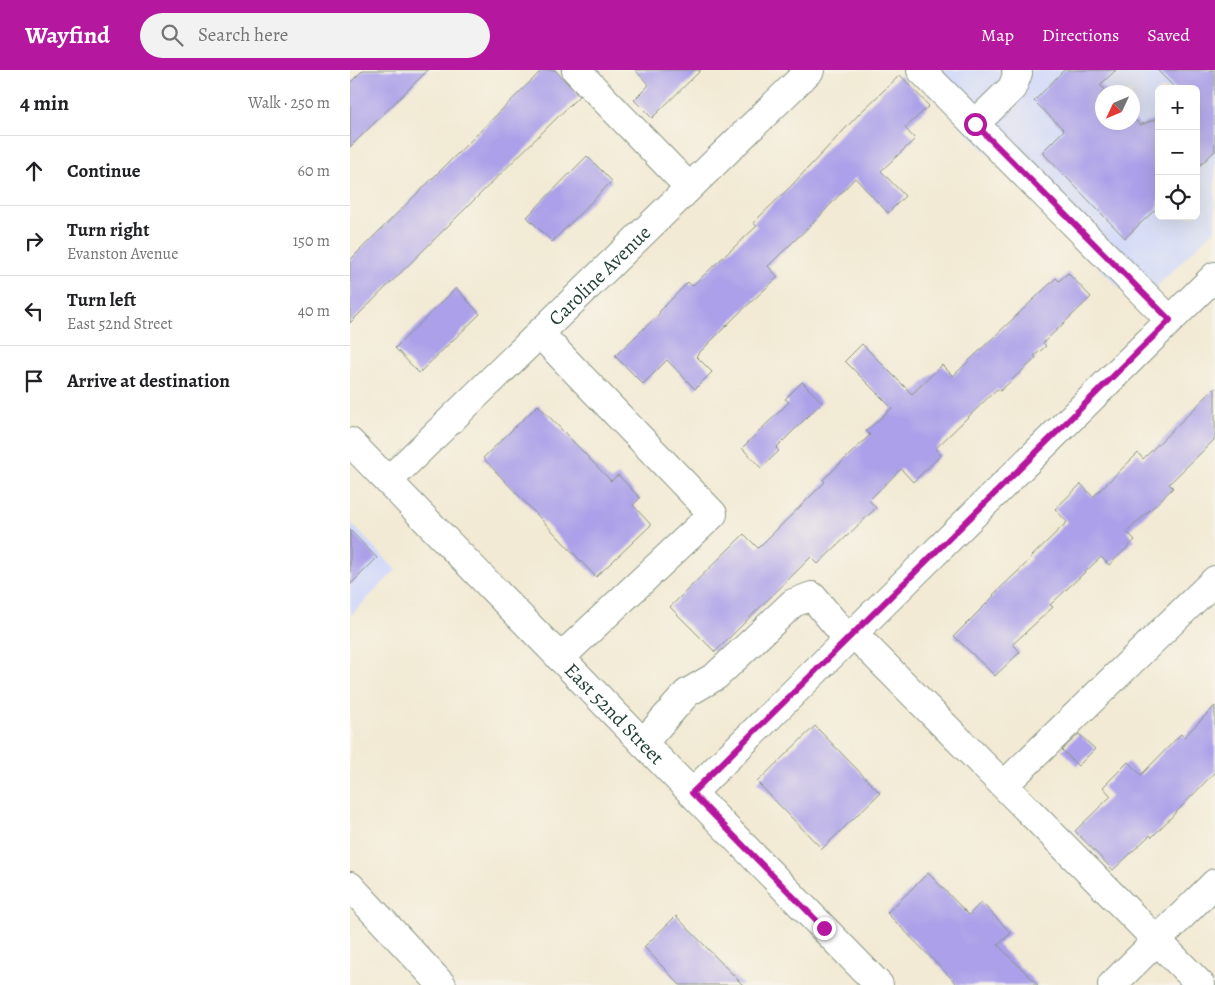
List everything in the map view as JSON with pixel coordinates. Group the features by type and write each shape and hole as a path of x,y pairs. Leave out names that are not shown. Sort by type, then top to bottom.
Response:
{"street":[{"path":"576,70 689,187"},
{"name":"Caroline Avenue","path":"388,481 810,70"},
{"path":"921,70 1170,320"},
{"path":"975,124 1012,88 1018,73 1016,70"},
{"path":"692,793 1215,276"},
{"path":"539,333 714,514 560,658"},
{"name":"East 52nd Street","path":"350,442 879,985"},
{"path":"1004,785 1215,580"},
{"path":"643,743 688,693 716,676 793,603 812,596 850,636 1004,785 1201,985"},
{"path":"1112,985 1215,883"},
{"path":"350,886 442,985"}],"shaded area":[{"path":"906,70 1215,70 1215,229 1137,306"},
{"path":"350,522 396,570 350,616"}],"building":[{"path":"363,70 428,70 350,147 350,83"},
{"path":"542,70 555,70 579,96 350,323 350,260"},
{"path":"635,70 701,70 652,118 634,100 649,85"},
{"path":"1064,70 1116,70 1100,85 1095,85 1095,130 1140,130 1140,125 1155,119 1155,210 1125,238 1042,152 1064,130 1034,101"},
{"path":"1157,70 1215,70 1215,151 1200,165 1200,85 1172,85"},
{"path":"900,75 929,106 905,128 915,139 881,171 905,196 888,213 855,178 817,219 768,266 778,277 696,356 712,372 695,389 667,360 643,384 615,356 660,313 688,282 692,286 757,226 753,223 860,113"},
{"path":"587,156 612,181 552,242 527,217"},
{"path":"1068,273 1091,297 1043,343 1046,346 1034,356 1036,358 1000,391 997,389 935,449 941,455 913,482 901,469 869,500 876,508 818,564 811,557 715,652 670,607 744,534 758,548 825,482 823,480 870,435 866,431 892,408 845,361 862,344 912,394 942,365 953,376 1056,278 1059,281"},
{"path":"456,288 480,314 419,373 395,348"},
{"path":"802,382 822,402 776,448 779,451 761,468 742,448 789,402 785,399"},
{"path":"1215,388 1215,439 1169,484 1173,488 1127,532 1135,540 1109,565 1101,557 1050,605 1053,607 1013,644 1020,652 995,676 954,636 1067,522 1055,509 1081,484 1093,497 1138,453 1143,459"},
{"path":"538,405 611,481 618,475 640,498 633,505 651,525 596,577 483,458"},
{"path":"350,530 377,558 350,585"},
{"path":"1215,706 1215,772 1152,837 1150,835 1113,870 1075,831 1111,796 1103,787 1128,762 1141,775 1181,734 1184,737"},
{"path":"815,726 880,793 822,849 757,782"},
{"path":"1079,734 1095,749 1078,766 1062,750"},
{"path":"928,873 969,915 981,902 1011,933 998,945 1038,985 958,985 887,913"},
{"path":"676,916 743,985 680,985 644,947"}],"route":[{"path":"824,928 692,793 1170,320 975,124"}]}
